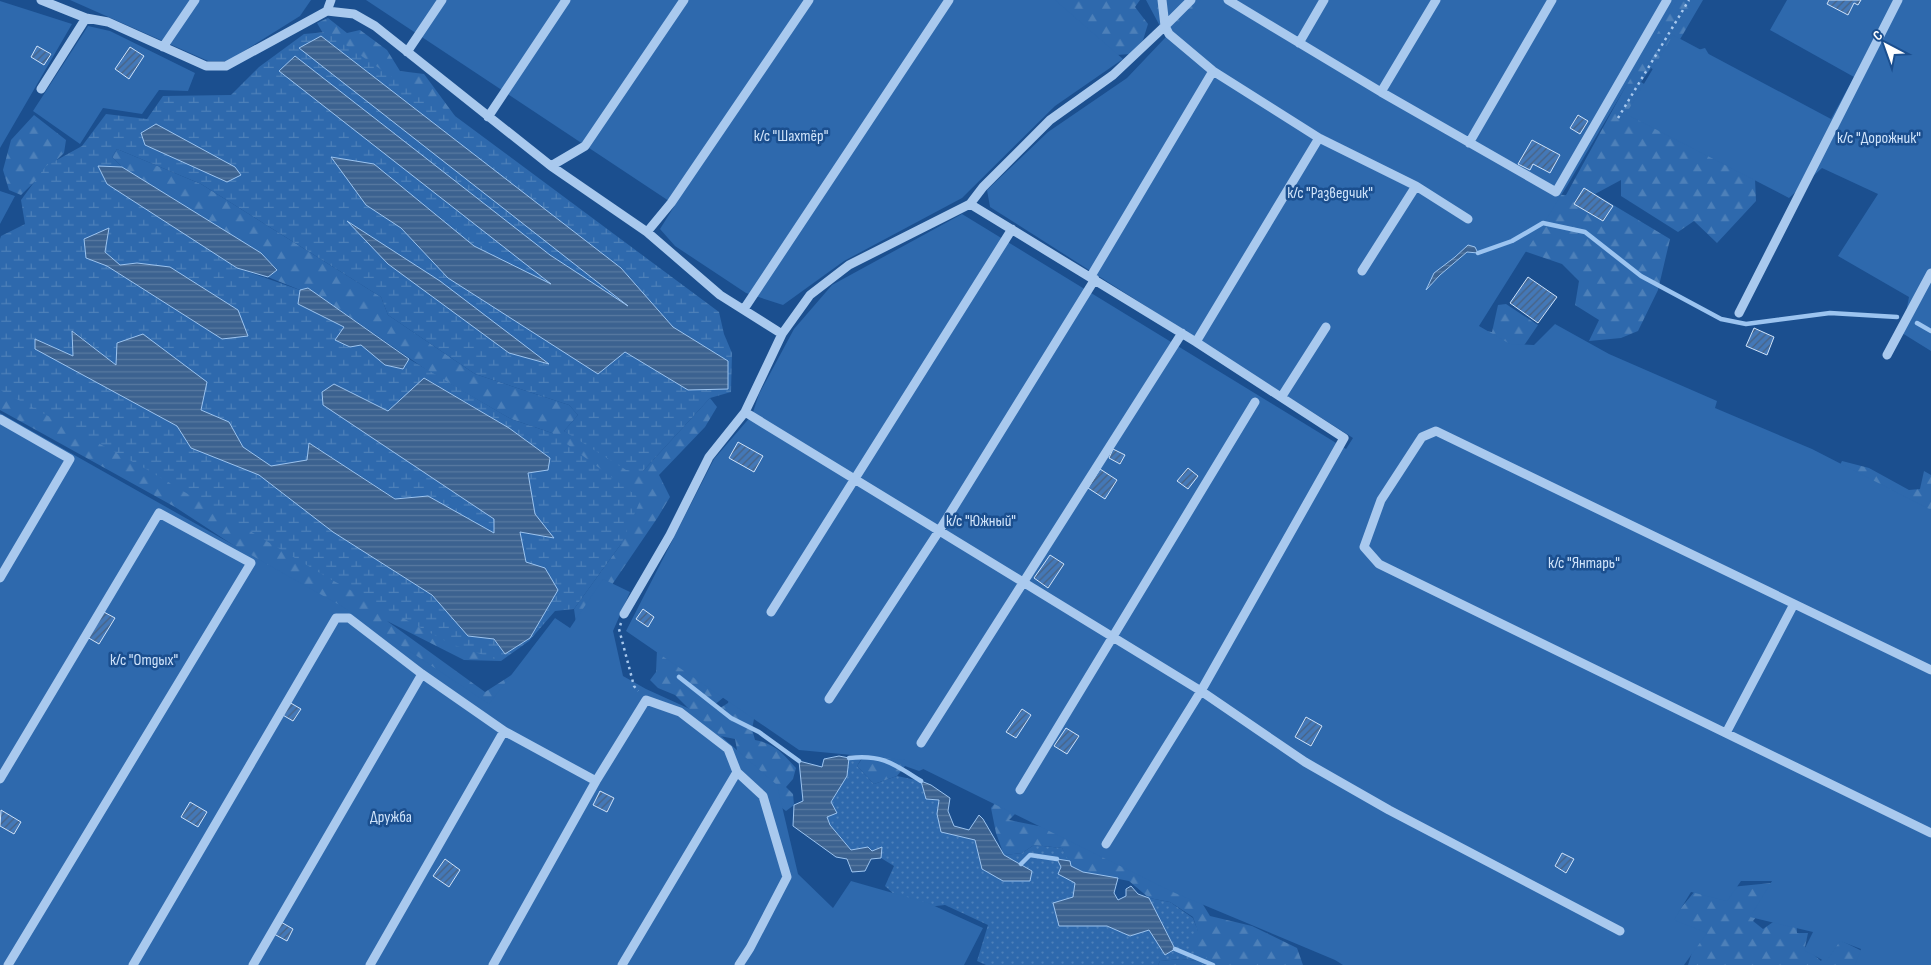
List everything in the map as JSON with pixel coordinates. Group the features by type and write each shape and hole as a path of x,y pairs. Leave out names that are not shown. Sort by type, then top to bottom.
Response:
{"street":[{"path":"41,0 86,18 108,22 206,66 226,66 327,11 354,14 375,26 551,166 647,232 720,295 782,334"},
{"path":"163,47 195,0"},
{"path":"327,11 331,0"},
{"path":"407,52 442,0"},
{"path":"488,117 566,0"},
{"path":"551,166 585,146 684,0"},
{"path":"647,232 671,203 809,0"},
{"path":"744,309 949,0"},
{"path":"1162,0 1165,26 1169,34 1213,71 1319,138 1416,186 1468,218"},
{"path":"624,614 670,535 709,457 745,412 782,334 810,295 849,265 970,204 983,187 1050,120 1113,75 1191,0"},
{"path":"1228,0 1381,92 1556,192 1667,0"},
{"path":"1299,43 1324,0"},
{"path":"1381,92 1436,0"},
{"path":"1470,143 1552,0"},
{"path":"1738,313 1898,0"},
{"path":"41,89 86,18"},
{"path":"829,699 939,531 1093,278 1213,71"},
{"path":"1196,342 1319,138"},
{"path":"1362,271 1416,186"},
{"path":"970,204 1182,333 1282,396 1344,438 1201,691 1106,844"},
{"path":"771,612 1012,229"},
{"path":"1887,356 1931,272"},
{"path":"1282,396 1326,327"},
{"path":"922,743 1022,582 1182,333"},
{"path":"1020,790 1255,402"},
{"path":"745,412 1201,691 1305,762 1389,810 1620,932"},
{"path":"0,419 70,460 0,578"},
{"path":"1931,670 1436,430 1422,437 1381,500 1364,548 1379,564 1931,833"},
{"path":"0,779 159,513 251,563 8,965"},
{"path":"1726,733 1794,604"},
{"path":"133,965 336,618 349,618 422,674 504,731 596,781"},
{"path":"253,965 422,674"},
{"path":"493,965 596,781 646,700 680,712 728,749 737,772 763,796 787,877 750,948 739,965"},
{"path":"370,965 504,731"},
{"path":"622,965 737,772"}],"path":[{"path":"1618,118 1689,0"},
{"path":"624,614 619,630 634,686 646,700"}],"green space":[{"path":"70,0 311,0 300,16 228,61 208,61"},
{"name":"к/с \"Шахтёр\"","path":"366,0 1055,0 1123,59 1055,106 962,198 844,261 783,305 746,293 675,246 660,229 675,205"},
{"path":"1044,0 1140,0 1135,7 1148,24 1143,40 1131,54 1102,56"},
{"path":"1146,0 1215,0 1539,194 1566,195 1673,0 1703,0 1679,41 1688,53 1705,48 1718,70 1697,96 1651,68 1641,82 1660,94 1755,179 1756,201 1717,243 1694,221 1678,232 1621,196 1621,180 1595,194 1670,239 1658,290 1638,331 1621,338 1589,341 1599,320 1575,305 1579,281 1562,264 1518,249 1177,58"},
{"path":"1201,0 1677,0 1567,186 1479,326 1510,344 1534,345 1555,324 1609,354 1717,401 1715,408 1812,449 1931,510 1931,965 1855,965 1861,949 1840,941 1826,962 1804,950 1813,932 1750,917 1772,881 1741,881 1727,901 1691,892 1674,920 1707,933 1684,965 1343,965 1175,893 905,760 799,750 626,631 714,459 752,415 759,394 794,329 832,285 962,214 1346,449 1353,438 990,207 987,190 1048,132 1127,78"},
{"name":"к/с \"Дорожник\"","path":"1787,0 1931,0 1931,351 1902,333 1909,297 1838,256 1878,194 1822,168 1789,198 1626,114 1673,35 1831,119 1854,77 1770,30"},
{"path":"0,1 72,24 0,148"},
{"path":"328,18 347,33 360,30 387,50 400,71 424,74 455,116 443,121 324,35 317,23"},
{"path":"88,26 110,31 195,73 188,91 159,90 142,114 103,108 80,144 33,111"},
{"path":"327,32 386,73 455,116 719,312 724,334 732,353 731,392 710,398 643,471 626,470 564,431 578,415 569,405 475,374 388,315 381,297 201,184 117,149 112,157 122,167 98,166 107,184 237,268 300,290 298,304 344,327 335,340 361,345 385,365 402,369 409,359 511,419 552,433 641,499 621,544 574,609 555,611 529,641 501,661 451,644 330,579 146,469 0,390 0,239 1,236 25,224 21,200 46,166 82,146 106,114 147,119 163,96 231,95 259,67 304,34","holes":["321,36 621,268 673,327 728,361 688,390 625,352 598,373 448,278 401,228 366,205 374,164 474,246 554,286 280,71 295,56 550,255 635,311 300,48","349,223 440,281 547,363 388,264","109,229 105,252 120,265 137,263 170,267 238,310 222,339 107,266 86,258","73,331 116,365 201,410 229,422 243,447 271,466 307,460 309,443 396,499 428,496 494,533 494,519 323,405 334,384 388,411 425,378 509,428 550,458 528,472 535,514 553,538 519,532 526,562 505,654 494,639 468,636 432,595 333,532 259,475 191,448 177,426 35,349 36,339 73,356"]},
{"path":"34,115 66,140 64,153 21,195 9,190 3,170 11,140"},
{"path":"117,149 201,184 381,297 388,315 475,374 569,405 578,415 564,431 643,471 710,398 717,407 705,427 659,475 670,497 588,620 576,623 574,609 621,544 552,433 511,419 428,371 308,288 300,290 268,277 277,269 261,253 122,167 112,157"},
{"path":"0,191 15,196 0,224"},
{"path":"1506,304 1538,325 1508,369 1471,329 1492,332 1498,305"},
{"path":"0,331 494,639 501,661 464,660 387,621 485,692 513,674 488,712 175,507 0,410"},
{"name":"Дружба","path":"0,413 343,607 489,704 555,618 570,628 603,579 630,592 613,631 623,676 690,709 777,785 798,874 833,908 851,881 928,903 983,928 964,965 0,965"},
{"path":"1842,461 1869,468 1909,490 1920,489 1924,471 1931,475 1931,544 1838,469"},
{"path":"657,650 724,697 713,706 717,710 728,703 731,692 755,714 752,729 755,740 774,747 796,768 793,779 786,787 793,794 794,805 786,811 770,799 741,771 735,739 715,735 675,695 658,688 650,680 656,672"},
{"path":"868,750 930,766 919,771 905,766 897,776 874,784 857,766"},
{"path":"863,756 857,766 874,784 897,776 921,781 928,799 939,800 937,814 941,832 975,840 982,869 1021,864 1004,855 1022,853 1034,845 1062,848 1070,861 1058,859 1076,883 1073,897 1059,926 1107,926 1130,936 1149,930 1165,955 1174,949 1149,898 1170,902 1193,918 1208,957 1205,962 1181,959 1160,961 1158,965 986,965 977,961 988,925 945,905 910,909 885,886 894,866 881,858 882,847 872,851 868,847 851,850 830,825 827,816 837,813 831,803 847,776 849,758"},
{"path":"1003,793 1016,813 1009,820 1079,834 1199,898 1210,916 1252,926 1297,948 1303,965 1158,965 1160,961 1181,959 1205,962 1207,957 1196,953 1190,942 1198,932 1193,917 1170,902 1149,898 1129,881 1083,872 1071,866 1062,848 1034,845 1022,853 1004,855 996,833 991,808"},
{"path":"1709,874 1721,888 1771,883 1772,898 1753,921 1763,929 1796,906 1797,933 1808,933 1805,947 1821,961 1836,938 1866,953 1862,965 1688,965 1696,940 1671,920"}],"shaded area":[{"path":"321,36 621,268 673,327 728,361 728,389 688,390 625,352 598,374 448,278 401,228 366,205 331,157 374,164 474,246 551,284 279,71 295,56 550,255 628,306 299,48"},
{"path":"156,124 235,167 241,175 227,182 145,145 141,133"},
{"path":"98,166 122,167 261,253 277,270 268,277 237,268 107,184"},
{"path":"347,221 440,281 549,364 509,353 388,264"},
{"path":"109,228 105,252 120,265 137,263 170,267 238,310 248,336 222,339 107,266 86,258 84,239"},
{"path":"1468,245 1475,247 1478,253 1467,252 1426,290 1434,273"},
{"path":"308,288 409,359 403,369 385,365 361,345 350,347 335,340 344,327 298,304 300,290"},
{"path":"72,331 116,365 117,343 143,334 207,382 201,410 229,422 243,447 271,466 307,460 309,443 395,499 428,496 494,533 494,519 323,405 322,392 334,384 388,411 424,378 509,428 550,458 548,470 528,473 535,514 554,538 520,532 526,562 545,568 558,590 530,638 505,654 494,639 468,636 432,595 333,532 259,475 191,448 177,426 35,349 35,339 73,356"},
{"path":"839,756 849,758 847,776 831,802 837,813 827,817 830,825 851,850 868,847 872,851 882,847 881,858 871,859 865,871 852,872 847,859 836,857 793,826 794,805 803,801 799,761 822,767 824,759"},
{"path":"921,781 931,785 950,798 948,811 954,826 969,830 979,815 1004,855 1032,871 1030,881 1003,881 982,869 975,840 941,832 937,814 939,800 926,799"},
{"path":"1057,859 1070,861 1071,866 1083,872 1118,878 1114,893 1118,900 1126,896 1126,889 1131,886 1138,894 1149,898 1175,949 1165,955 1149,930 1130,936 1107,926 1059,926 1053,903 1073,897 1075,883 1058,874 1061,867"}],"building":[{"path":"1829,0 1861,0 1858,5 1854,3 1848,15 1827,4"},
{"path":"37,46 51,54 44,65 31,57"},
{"path":"130,47 144,56 129,79 115,69"},
{"path":"1578,115 1588,121 1580,134 1570,128"},
{"path":"1532,140 1560,155 1550,173 1533,164 1530,170 1518,164"},
{"path":"1584,188 1613,206 1603,221 1574,204"},
{"path":"1528,277 1557,297 1538,323 1510,303"},
{"path":"1754,328 1774,337 1767,355 1746,346"},
{"path":"738,442 763,456 754,472 729,458"},
{"path":"1113,449 1125,455 1120,464 1109,458"},
{"path":"1188,468 1198,476 1188,489 1177,481"},
{"path":"1100,469 1117,480 1105,499 1088,488"},
{"path":"1050,555 1064,564 1048,588 1034,578"},
{"path":"643,609 654,617 648,627 636,619"},
{"path":"102,611 115,618 99,644 87,637"},
{"path":"289,702 301,709 293,721 281,714"},
{"path":"1022,709 1031,715 1016,738 1006,732"},
{"path":"1306,717 1322,726 1311,746 1295,737"},
{"path":"1066,728 1079,736 1067,754 1054,746"},
{"path":"600,791 614,798 607,812 593,805"},
{"path":"190,802 207,812 198,827 181,817"},
{"path":"1,810 21,822 14,834 0,826"},
{"path":"1562,853 1574,859 1566,873 1555,866"},
{"path":"445,859 460,870 449,887 433,876"},
{"path":"281,922 293,929 287,941 274,934"}],"waterway":[{"path":"1478,253 1512,241 1543,223 1585,232 1641,276 1721,319 1746,324 1830,313 1897,317"},
{"path":"1917,323 1931,331"},
{"path":"679,677 731,718 759,732 799,761"},
{"path":"849,758 879,759 895,765 921,781"},
{"path":"1021,864 1030,855 1057,859"},
{"path":"1175,949 1213,965"}],"park label":[{"name":"к/с \"Разведчик\"","path":"1330,193"},
{"name":"к/с \"Южный\"","path":"981,521"},
{"name":"к/с \"Янтарь\"","path":"1584,563"},
{"name":"к/с \"Отдых\"","path":"144,660"}]}
